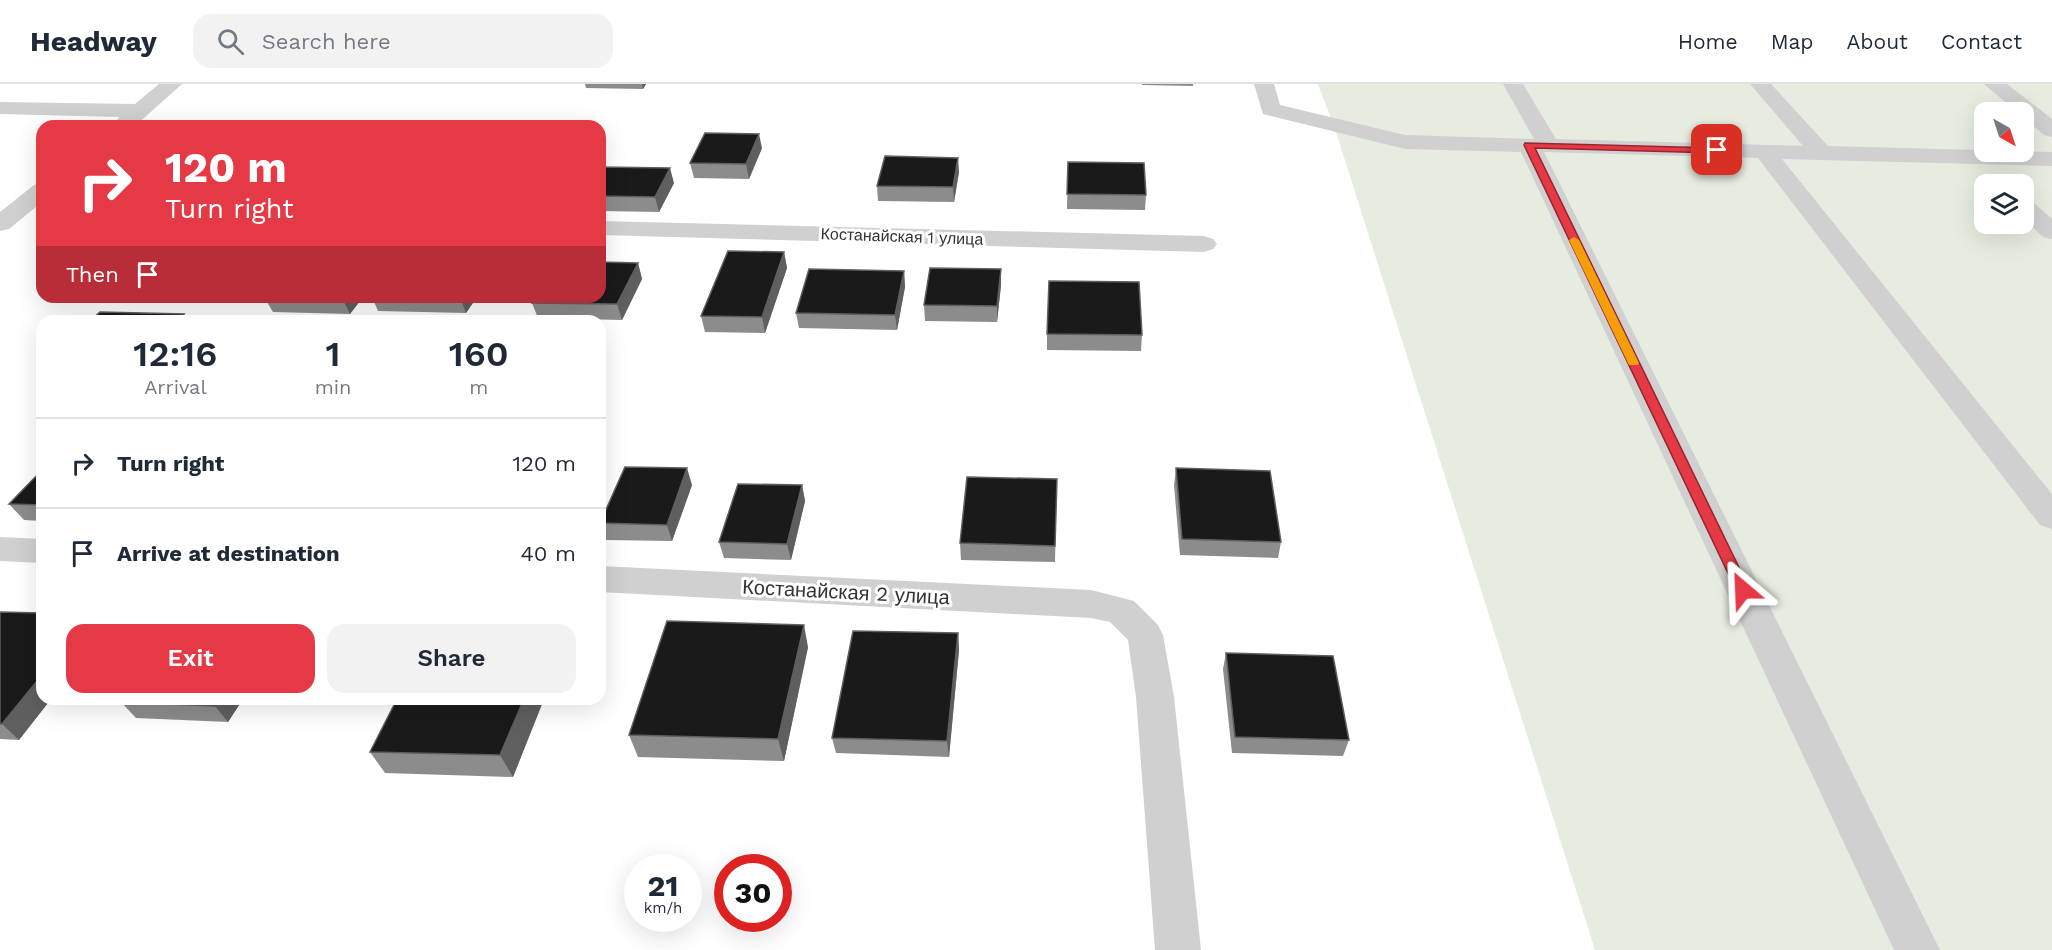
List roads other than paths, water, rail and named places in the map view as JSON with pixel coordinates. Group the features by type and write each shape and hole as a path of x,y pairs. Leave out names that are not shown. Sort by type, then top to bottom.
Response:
{"street":[{"path":"129,120 172,84"},
{"path":"1264,84 1271,109 1405,142 2052,159"},
{"path":"1513,84 1539,146 1917,950"},
{"path":"1760,84 1822,153"},
{"path":"1994,84 2052,130"},
{"path":"0,108 140,111"},
{"path":"1765,152 2052,518"},
{"path":"1967,157 1986,174"},
{"path":"7,218 36,195"},
{"path":"7,218 36,214"},
{"path":"2034,216 2052,232"},
{"name":"Костанайская 1 улица","path":"606,228 1204,244"},
{"path":"0,549 36,551"},
{"name":"Костанайская 2 улица","path":"606,579 1091,604 1121,611 1145,635 1155,697 1178,950"}]}
